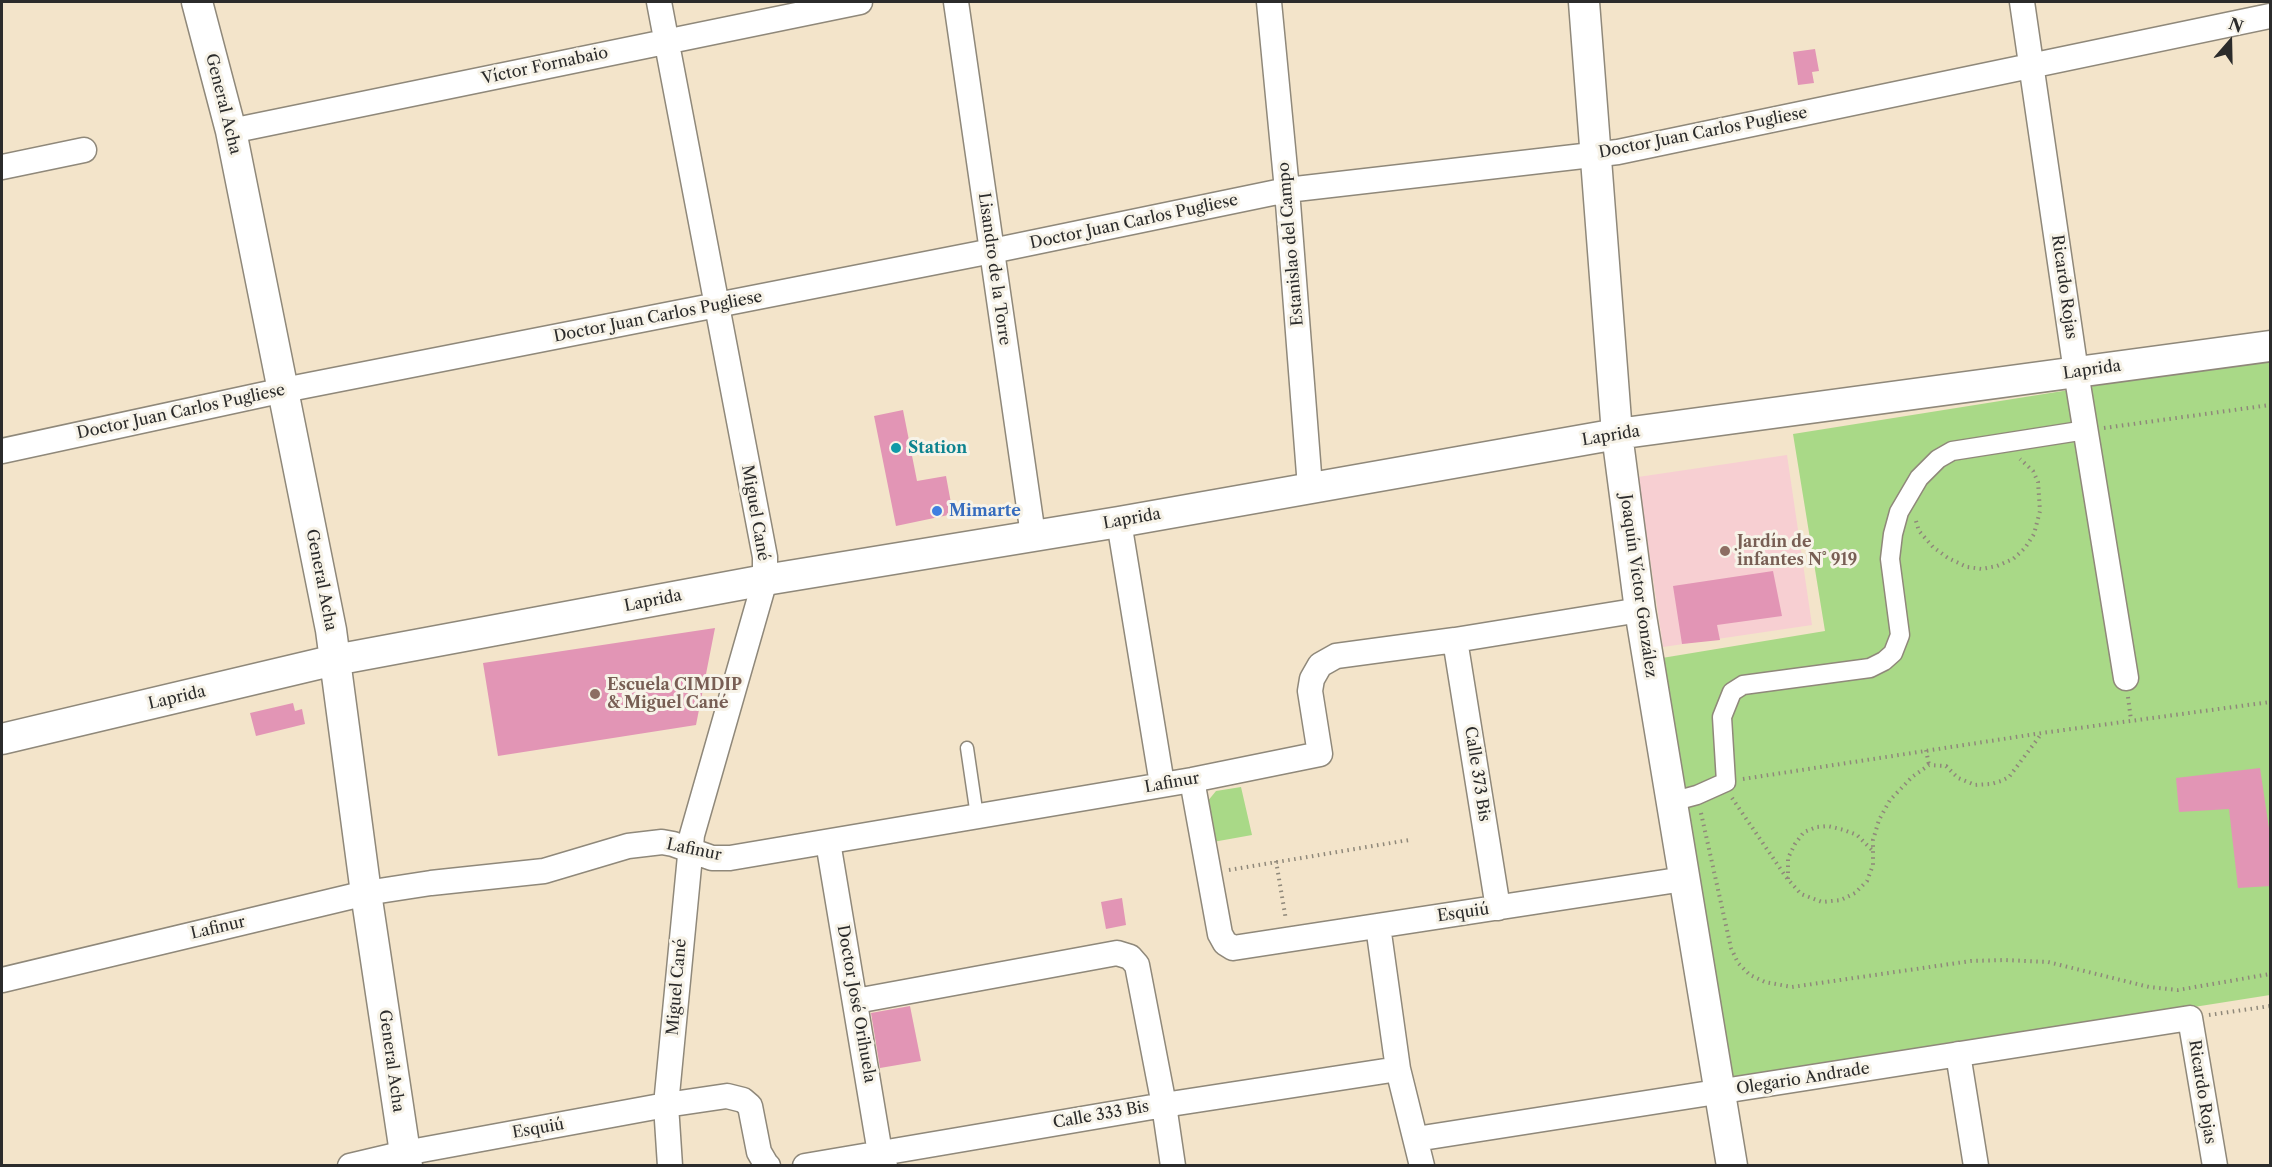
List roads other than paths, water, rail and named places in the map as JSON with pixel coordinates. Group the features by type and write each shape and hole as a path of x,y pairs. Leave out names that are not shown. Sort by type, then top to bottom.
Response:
{"street":[{"name":"General Acha","path":"197,2 231,131 284,390 335,660 366,893 406,1159"},
{"name":"Miguel Cané","path":"659,2 765,557 765,580 692,835 666,1105 670,1166"},
{"name":"Víctor Fornabaio","path":"231,131 860,2"},
{"name":"Lisandro de la Torre","path":"956,2 1034,536"},
{"name":"Estanislao del Campo","path":"1269,2 1287,190 1310,487"},
{"name":"Joaquín Víctor González","path":"1584,2 1617,434 1640,610 1684,798 1684,879 1732,1166"},
{"name":"Ricardo Rojas","path":"2022,2 2076,372 2126,678"},
{"name":"Doctor Juan Carlos Pugliese","path":"2,451 284,390 717,306 1287,190 1618,152 2271,16"},
{"path":"2,168 84,150"},
{"name":"Laprida","path":"2,739 335,660 765,580 1119,522 1617,434 2271,346"},
{"path":"1684,798 1726,782 1722,717 1732,692 1756,681 1870,668 1893,653 1900,636 1890,559 1893,534 1899,512 1919,478 1938,459 1952,451 2086,430"},
{"path":"1119,522 1162,784"},
{"path":"1455,640 1640,610"},
{"name":"Lafinur","path":"2,980 366,893 431,883 544,871 628,846 673,843 712,858 730,858 1321,756 1310,691 1312,679 1320,665 1336,656 1455,640"},
{"name":"Calle 373 Bis","path":"1455,640 1498,908"},
{"name":"Esquiú","path":"1192,780 1220,934 1225,943 1233,948 1242,949 1684,879"},
{"name":"Doctor José Orihuela","path":"828,842 883,1159"},
{"path":"1378,926 1398,1069 1422,1166"},
{"path":"856,1001 1117,953 1130,957 1137,964 1164,1105 1173,1166"},
{"name":"Ricardo Rojas","path":"2190,1018 2215,1166"},
{"name":"Olegario Andrade","path":"1416,1139 2190,1018"},
{"path":"1958,1054 1976,1166"},
{"name":"Calle 333 Bis","path":"805,1166 883,1159 1164,1105 1398,1069"},
{"name":"Esquiú","path":"350,1166 406,1159 666,1105 727,1096 743,1100 750,1106 759,1152 768,1166"}],"lane":[{"path":"967,748 977,816"}],"place":[{"name":"Station","path":"896,448"},
{"name":"Mimarte","path":"937,511"},
{"name":"Jardín de infantes N° 919","path":"1725,551"},
{"name":"Escuela CIMDIP & Miguel Cané","path":"595,694"}]}
